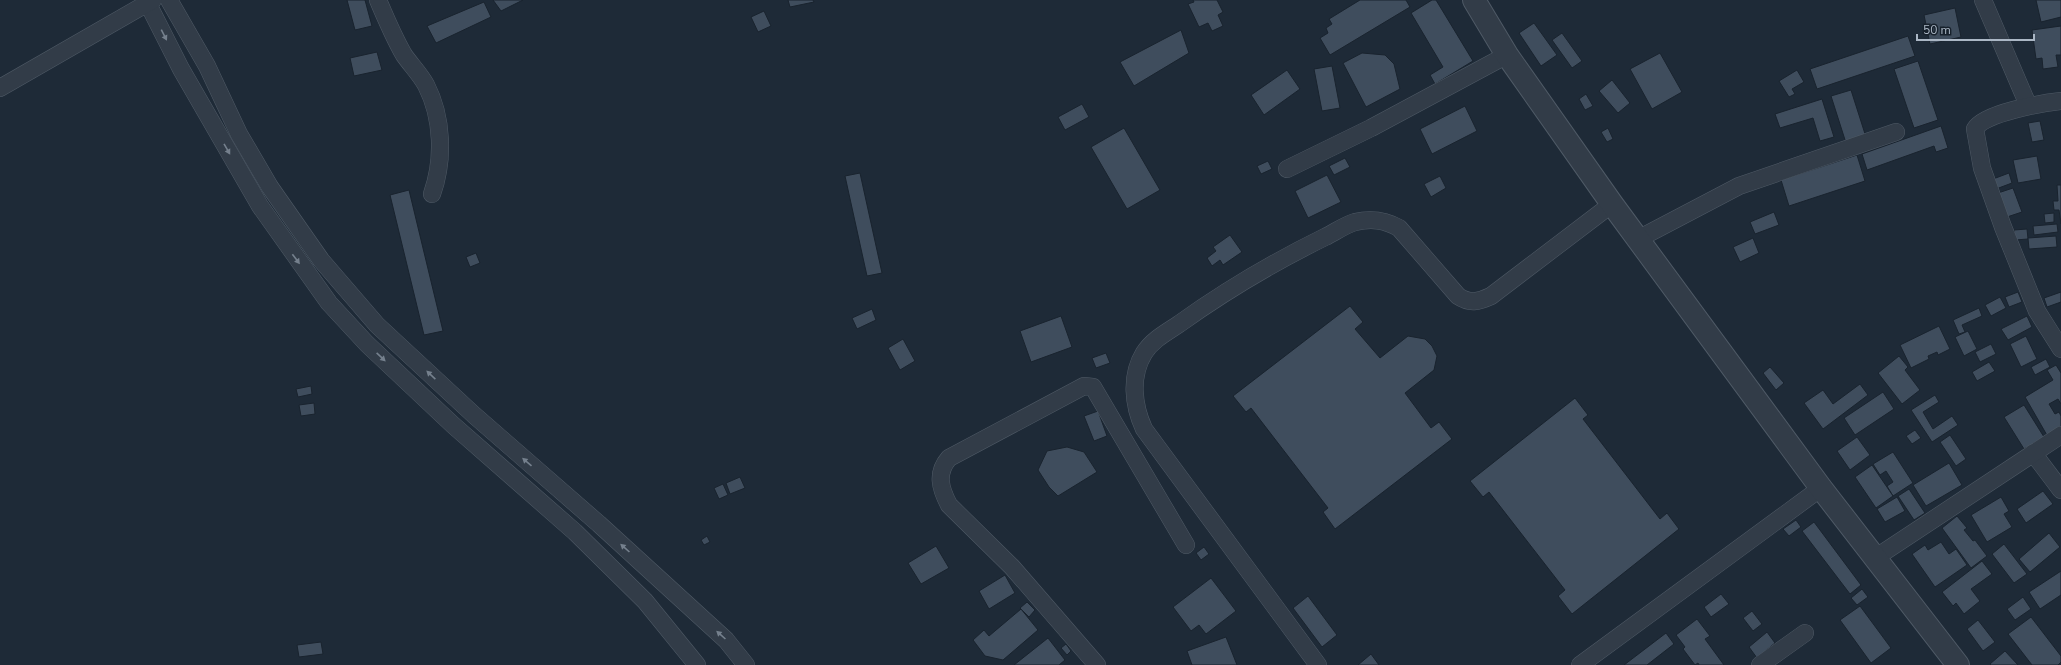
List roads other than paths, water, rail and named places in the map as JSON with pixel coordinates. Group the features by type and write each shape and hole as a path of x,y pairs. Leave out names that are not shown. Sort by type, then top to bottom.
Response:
{"street":[{"path":"169,0 207,66 239,134 270,187 321,260 377,325 474,415 599,524 726,640 746,665"},
{"path":"378,0 389,26 405,56 428,88 436,112 441,157 439,176 432,194"},
{"path":"1474,0 1507,55 1612,204 1820,488 1958,665"},
{"path":"1984,0 2028,105"},
{"path":"0,88 149,1 181,69 260,206 329,303 367,344 448,419 575,532 645,601 698,665"},
{"path":"1287,169 1371,128 1507,55"},
{"path":"2061,101 2028,105 1978,124 1975,128 1976,141 1982,168 2000,220 2037,311 2061,349"},
{"path":"1638,239 1739,186 1896,132"},
{"path":"1318,665 1144,429 1139,417 1134,385 1136,371 1144,353 1151,343 1206,305 1292,253 1354,222 1381,220 1387,221 1399,228 1458,296 1465,301 1473,302 1490,296 1612,204"},
{"path":"1097,665 1012,567 949,504 943,493 940,478 942,466 949,458 1084,386 1093,387 1186,545"},
{"path":"1875,558 1988,485 2061,435"},
{"path":"2034,453 2061,490"},
{"path":"1580,665 1820,488"},
{"path":"1760,665 1805,632"}]}
